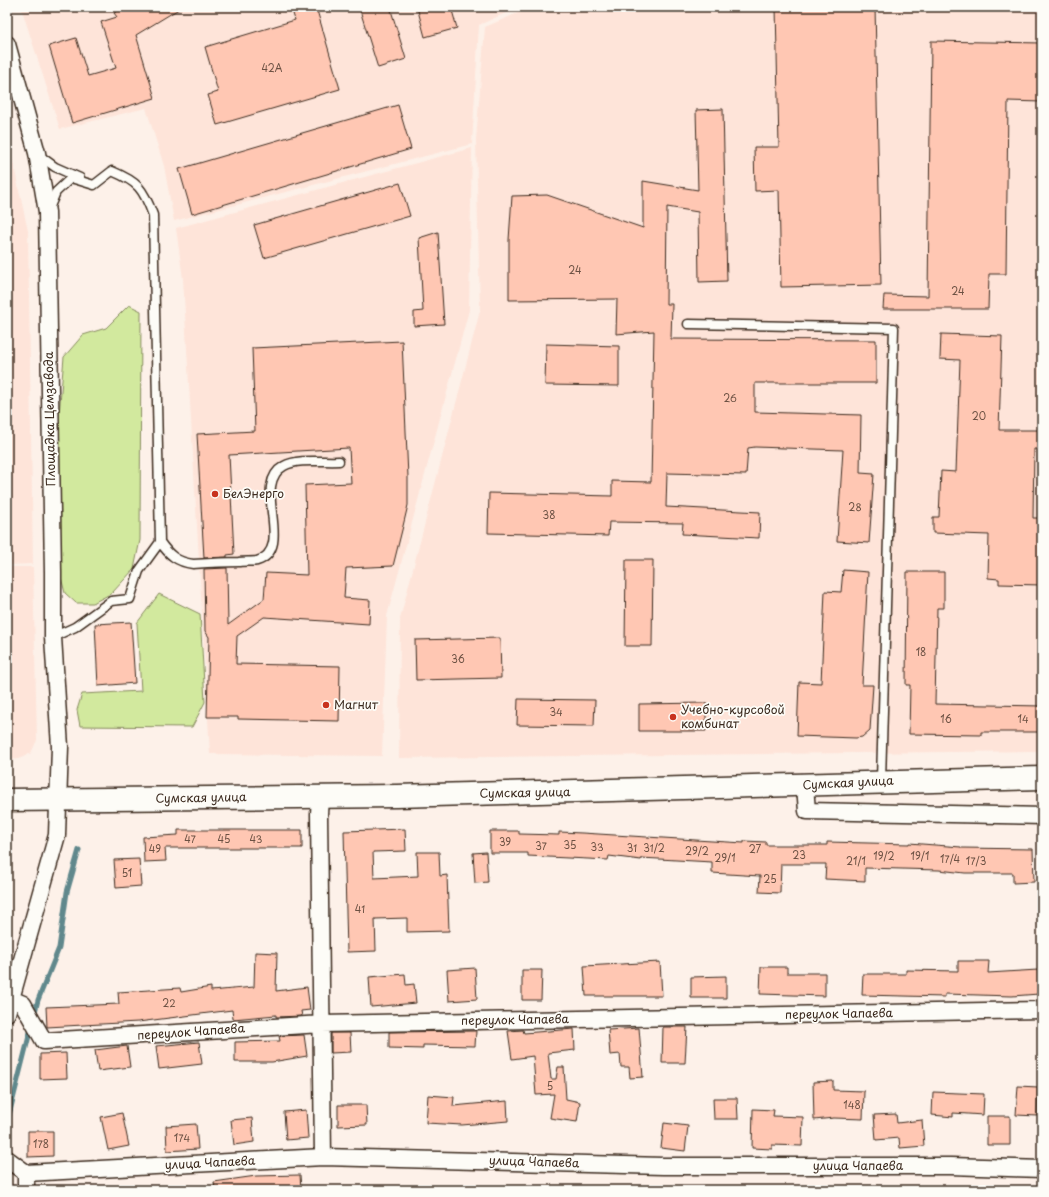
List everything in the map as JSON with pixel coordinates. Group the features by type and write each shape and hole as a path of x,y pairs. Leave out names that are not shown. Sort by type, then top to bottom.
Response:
{"main road":[{"name":"Сумская улица","path":"7,800 320,796 805,786 881,781 1042,778"}],"street":[{"name":"Площадка Цемзавода","path":"7,44 36,153 47,212 53,572 52,637 60,747 57,835 9,1006"},
{"path":"805,786 807,811 1042,816"},
{"path":"320,796 324,1157"},
{"name":"переулок Чапаева","path":"9,1006 23,1004 44,1041 322,1024 1042,1010"},
{"name":"улица Чапаева","path":"26,1173 324,1157 663,1166 951,1166 1042,1169"},
{"path":"7,1159 26,1173 26,1190"}],"lane":[{"path":"36,153 55,167 70,172 94,185"},
{"path":"94,185 112,171 131,180 145,195 153,215 160,542 168,555 183,563 257,561 267,556 274,542 270,496 273,477 284,466 299,463 339,462"},
{"path":"47,212 56,192 71,178 94,185"},
{"path":"688,324 894,328 881,781"},
{"path":"52,637 74,627 111,601 130,599 140,571 160,542"}],"shaded area":[{"path":"21,7 519,7 479,25 472,144 174,221 164,166 146,108 60,129"},
{"path":"532,7 1042,7 1042,751 399,758 400,619 480,311 476,140 485,27"},
{"path":"7,135 28,231 33,564 7,565"},
{"path":"472,148 469,310 387,616 382,756 210,754 183,279 176,228"},
{"path":"7,567 33,567 37,740 31,753 19,759 7,760"}],"green space":[{"path":"129,305 141,311 140,540 134,569 112,593 93,603 76,603 65,593 61,577 57,438 64,357 83,335 106,328"},
{"path":"159,594 200,614 205,702 192,727 80,726 77,710 82,694 141,691 137,623"}],"building":[{"path":"124,7 182,7 136,35 155,98 72,123 49,46 76,38 88,76 116,68 101,22 117,17 114,13"},
{"path":"291,7 316,7 340,89 217,125 208,95 218,92 205,47 295,20"},
{"path":"359,7 390,7 406,59 378,68"},
{"path":"417,7 451,7 457,28 425,37"},
{"path":"776,7 875,7 881,285 781,287 779,190 755,191 754,147 779,147"},
{"path":"931,41 1042,43 1042,102 1008,101 1006,274 989,274 988,309 883,309 884,295 928,296"},
{"path":"398,105 411,149 192,214 179,169"},
{"path":"723,109 727,281 699,282 698,212 667,207 666,304 672,304 671,339 876,340 876,383 755,383 755,412 861,415 860,473 874,474 869,543 837,541 843,450 755,447 748,448 746,475 667,473 666,507 760,512 759,538 682,534 683,523 609,522 608,536 488,533 489,493 612,496 612,481 651,482 654,331 616,334 617,299 509,300 509,240 512,196 547,195 643,228 643,181 698,190 696,110"},
{"path":"400,183 410,216 264,258 254,225"},
{"path":"438,232 444,324 414,326 414,312 423,311 419,238"},
{"path":"941,334 1002,336 999,430 1042,430 1042,449 1034,449 1033,518 1042,518 1042,585 999,584 999,579 988,578 989,535 933,533 933,517 939,517 941,471 956,472 960,360 940,359"},
{"path":"402,341 408,477 408,505 403,526 393,566 346,568 344,598 370,600 369,624 264,617 237,636 236,664 340,666 339,721 207,717 209,637 205,631 204,569 227,568 228,625 264,599 266,573 307,575 305,485 351,483 349,448 229,455 234,554 227,555 227,557 204,558 197,434 255,431 252,348"},
{"path":"546,344 619,346 619,386 545,385"},
{"path":"626,560 653,560 652,646 625,646"},
{"path":"843,570 868,572 862,685 873,685 870,730 862,737 856,738 797,736 799,682 821,683 825,591 841,592"},
{"path":"907,572 944,572 944,608 937,608 935,704 1042,706 1042,732 981,732 981,735 909,734 910,685 906,685"},
{"path":"131,622 135,683 98,686 95,624"},
{"path":"500,638 501,678 416,680 415,640"},
{"path":"518,699 595,700 594,726 517,725"},
{"name":"Учебно-курсовой комбинат","path":"706,703 706,731 639,731 639,704"},
{"path":"405,829 406,851 373,852 374,878 418,876 417,852 439,852 440,876 447,875 449,931 407,932 407,918 375,919 376,951 347,952 344,831"},
{"path":"178,830 302,830 302,848 165,848 166,861 144,862 143,837 178,835"},
{"path":"490,831 519,831 519,834 559,835 559,832 582,833 744,843 744,841 766,842 766,845 827,845 827,842 909,843 961,848 1033,849 1034,882 1013,883 1013,873 965,873 939,870 865,868 865,881 825,879 826,864 781,864 780,893 759,892 760,876 712,873 712,862 641,858 641,860 609,856 608,860 528,856 528,853 490,853"},
{"path":"486,852 488,882 475,883 473,853"},
{"path":"139,859 141,886 116,888 114,860"},
{"path":"255,952 277,953 276,991 307,987 310,1010 301,1011 302,1016 276,1017 276,1015 233,1019 232,1010 138,1022 47,1027 46,1007 119,1004 118,992 180,988 181,992 211,987 211,991 254,987"},
{"path":"958,961 989,961 988,973 1038,970 1039,994 1012,996 945,994 945,997 862,995 863,974 906,974 906,970 958,971"},
{"path":"660,962 662,996 586,996 584,966"},
{"path":"761,967 787,967 787,973 825,973 825,996 760,994"},
{"path":"475,968 477,999 449,1001 447,970"},
{"path":"522,970 542,970 541,1000 522,1000"},
{"path":"405,974 406,985 414,984 416,1003 371,1007 369,977"},
{"path":"726,976 726,998 691,998 691,977"},
{"path":"663,1027 687,1027 685,1063 662,1063"},
{"path":"639,1028 643,1077 630,1078 629,1067 621,1067 620,1054 610,1055 608,1030"},
{"path":"574,1029 575,1050 548,1053 551,1079 556,1079 558,1067 564,1067 566,1099 580,1102 577,1122 550,1118 554,1094 536,1095 533,1056 512,1059 508,1031 523,1030 524,1033"},
{"path":"476,1031 475,1046 423,1045 423,1049 389,1048 389,1032"},
{"path":"331,1033 350,1033 351,1052 331,1053"},
{"path":"304,1035 307,1056 272,1062 235,1062 235,1042 280,1041 279,1036"},
{"path":"199,1042 202,1064 159,1069 156,1046"},
{"path":"127,1046 130,1067 98,1071 95,1050"},
{"path":"66,1053 67,1078 40,1079 40,1054"},
{"path":"833,1081 833,1090 864,1091 863,1119 834,1118 814,1120 813,1082"},
{"path":"1018,1086 1038,1087 1037,1116 1016,1115"},
{"path":"933,1092 984,1094 983,1115 953,1113 953,1117 932,1115"},
{"path":"428,1095 454,1097 453,1106 507,1101 508,1121 462,1125 426,1123"},
{"path":"713,1098 737,1098 738,1119 714,1119"},
{"path":"338,1105 366,1105 367,1125 338,1126"},
{"path":"753,1109 774,1110 773,1116 803,1117 802,1146 772,1145 772,1149 752,1148"},
{"path":"306,1110 308,1138 286,1140 284,1112"},
{"path":"122,1113 129,1146 108,1150 101,1117"},
{"path":"896,1114 897,1123 922,1120 924,1146 900,1148 899,1138 876,1140 874,1115"},
{"path":"987,1116 1010,1116 1010,1145 987,1145"},
{"path":"252,1118 254,1142 234,1145 231,1120"},
{"path":"664,1123 688,1126 685,1151 661,1148"},
{"path":"196,1124 198,1149 167,1151 166,1126"},
{"path":"28,1131 53,1131 53,1156 28,1157"},
{"path":"300,1175 301,1190 215,1190 214,1182 256,1176"}],"waterway":[{"path":"34,1016 38,1000 59,948 67,892 79,850"},
{"path":"7,1123 31,1028"}],"place":[{"name":"БелЭнерго","path":"215,494"},
{"name":"Магнит","path":"326,705"},
{"name":"Учебно-курсовой комбинат","path":"673,717"}]}
